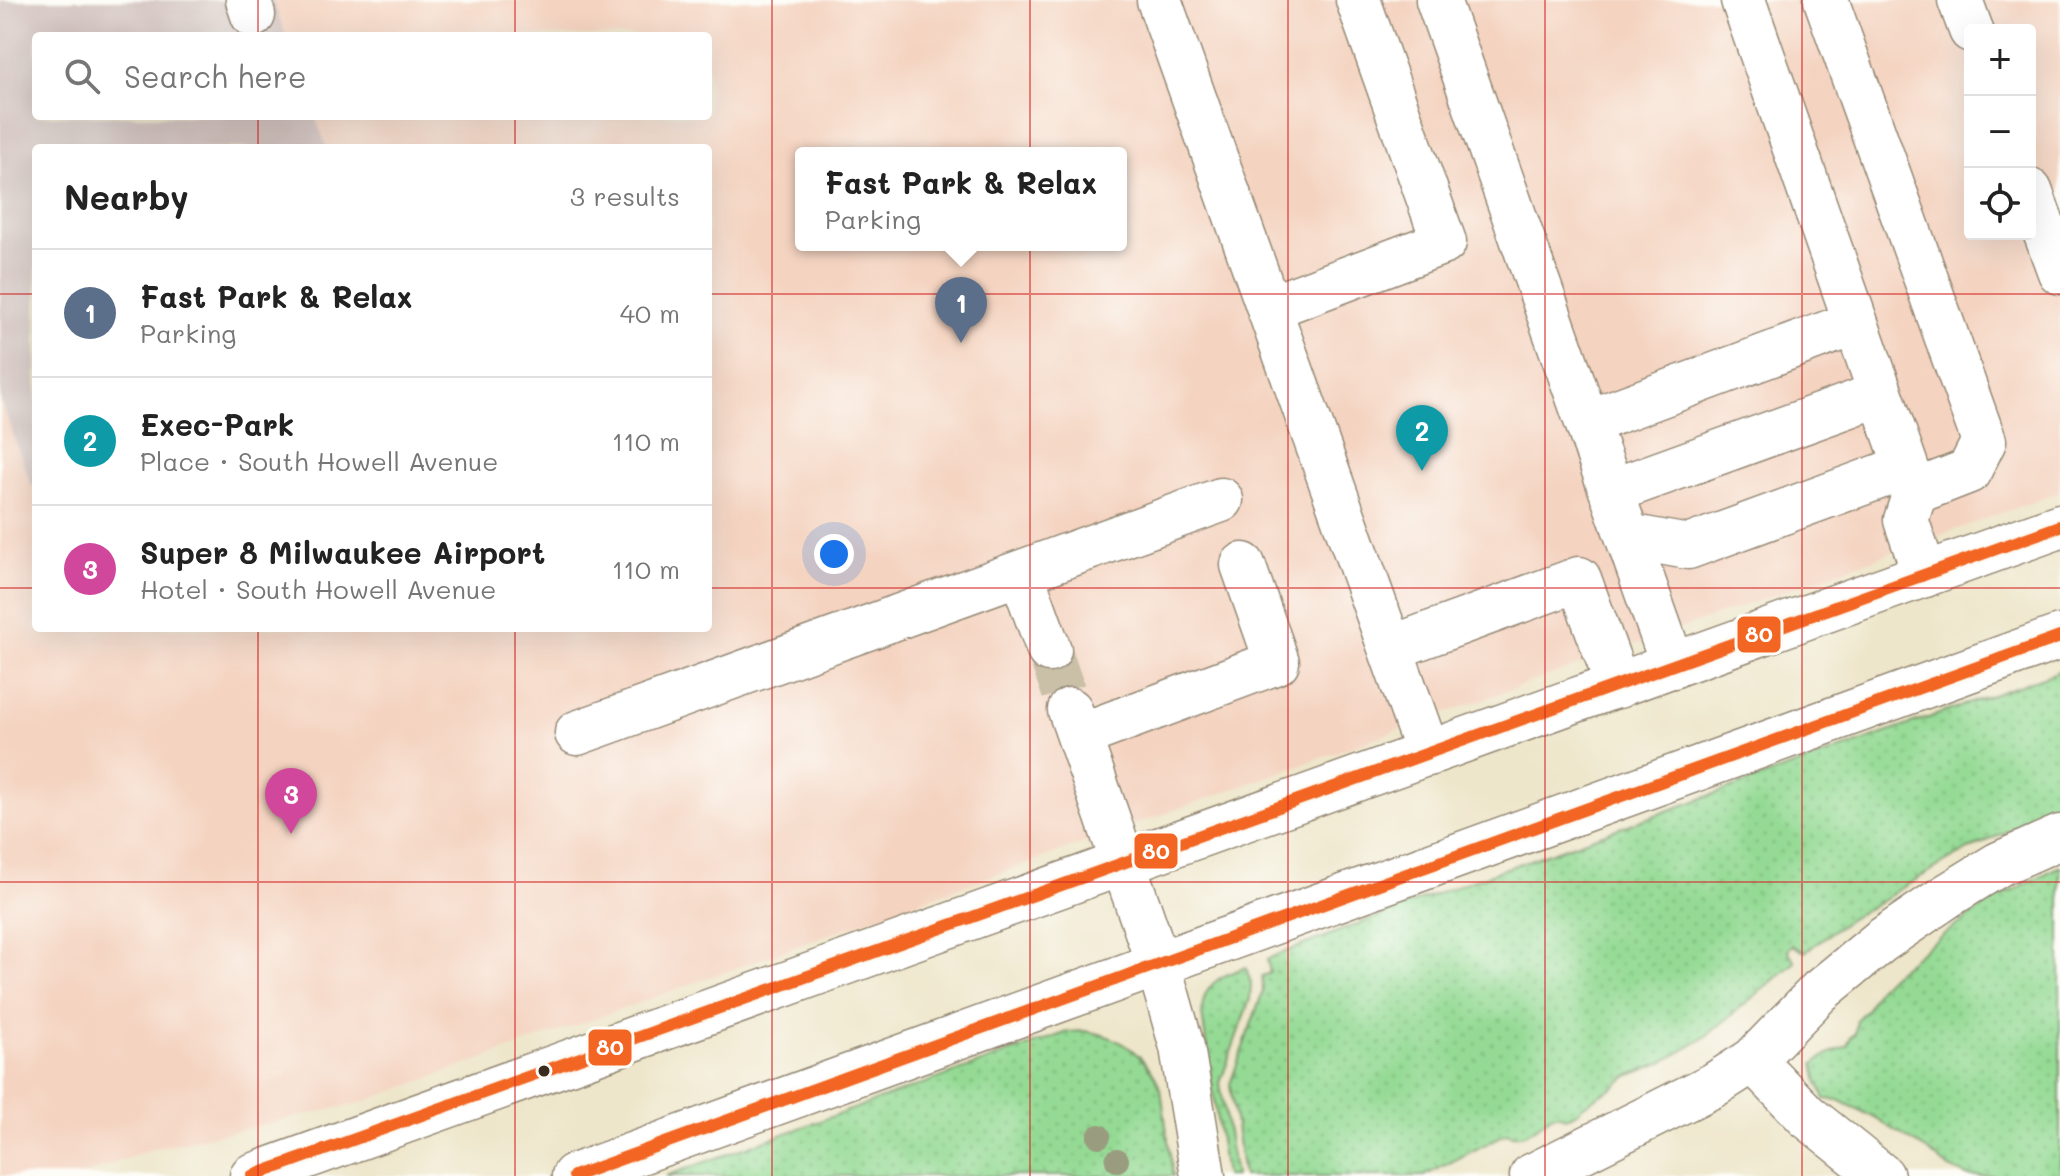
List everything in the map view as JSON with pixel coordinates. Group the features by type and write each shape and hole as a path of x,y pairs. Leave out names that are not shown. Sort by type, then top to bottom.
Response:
{"main road":[{"path":"1159,0 1428,754"},
{"path":"1269,308 1444,242 1358,0"},
{"path":"1438,0 1673,666"},
{"path":"1743,0 1911,480 1906,520 1925,575"},
{"path":"1628,536 1688,547 1911,480 1969,471 1984,441 1826,0"},
{"path":"1960,0 1969,24"},
{"path":"2036,207 2060,272"},
{"path":"1588,422 1855,323"},
{"path":"1612,491 1880,394"},
{"path":"577,733 1221,500"},
{"path":"252,1176 2060,526"},
{"path":"1203,1176 1182,1047 1158,963 1075,723 1277,662 1243,565"},
{"path":"1021,573 1049,650"},
{"path":"1391,648 1579,579 1618,686"},
{"path":"574,1176 2060,637"},
{"path":"1532,1176 1714,1085 1753,1060 1820,991 1881,941 1999,864 2060,837"},
{"path":"1753,1060 1807,1116 1882,1176"}],"shaded area":[{"path":"0,0 273,0 285,32 32,32 32,120 316,120 326,144 32,144 32,487 0,399"},
{"path":"273,0 2060,0 2060,492 360,1103 153,1149 79,1176 0,1176 0,399 32,487 32,632 712,632 712,144 326,144 316,120 712,120 712,32 285,32"}],"green space":[{"path":"2060,671 2060,806 1956,856 1845,922 1805,952 1792,945 1788,950 1795,962 1704,1038 1663,1062 1628,1076 1565,1118 1553,1115 1526,1134 1507,1133 1424,1176 1243,1176 1230,1084 1263,991 1262,976 1270,973 1267,959 1465,883"},
{"path":"2060,866 2060,1176 1967,1176 1947,1167 1928,1151 1873,1117 1839,1100 1825,1099 1814,1064 1847,1046 1855,1034 1857,1019 1867,1009 1877,989 1891,975 1992,901"},
{"path":"1246,967 1251,983 1250,999 1220,1083 1235,1176 1225,1176 1203,1004 1205,995 1214,983"},
{"path":"1084,1031 1110,1037 1131,1049 1155,1077 1161,1089 1173,1176 666,1176 1068,1032"}],"tunnel":[{"path":"1049,650 1070,710"}],"transit line":[{"name":"80","path":"252,1176 2060,526"},
{"name":"80","path":"574,1176 2060,637"}],"place":[{"name":"Fast Park & Relax","path":"961,343"},
{"name":"Exec-Park","path":"1422,471"},
{"name":"Super 8 Milwaukee Airport","path":"291,834"}]}
